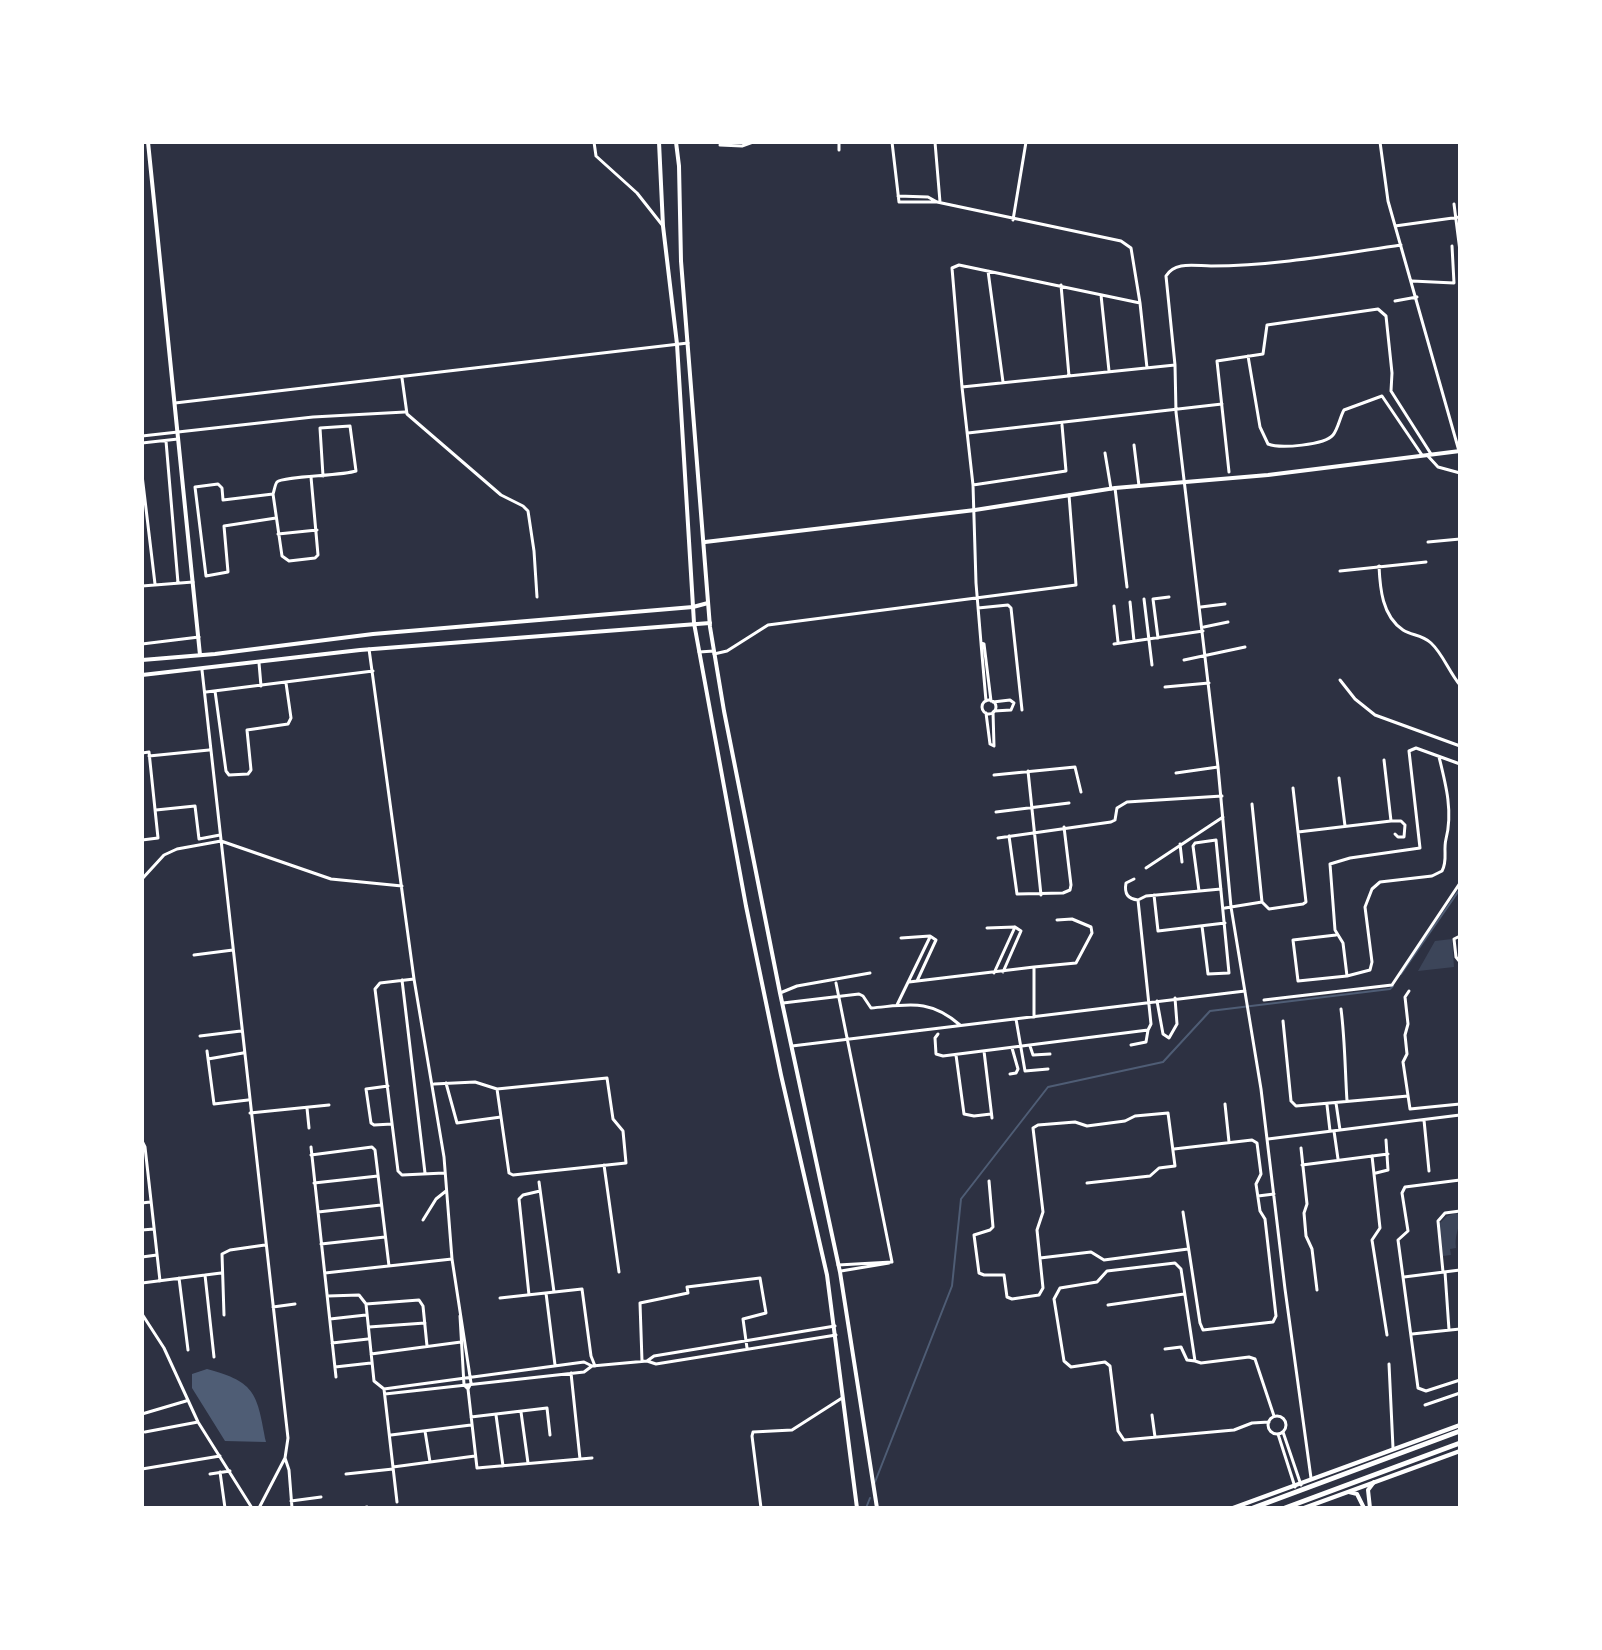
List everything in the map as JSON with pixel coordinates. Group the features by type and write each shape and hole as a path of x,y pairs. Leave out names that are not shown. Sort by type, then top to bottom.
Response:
{"highway":[{"path":"1253,1508 1460,1431"},
{"path":"1285,1508 1460,1443"}],"main road":[{"path":"148,142 200,655"},
{"path":"659,142 663,226 677,344 694,623 752,935 827,1275 857,1508"},
{"path":"676,142 681,261 714,652 782,1003 839,1268 877,1508"},
{"path":"705,542 975,510 1113,489 1345,467 1460,452"},
{"path":"142,660 373,634 693,607 709,603"},
{"path":"142,675 369,649 710,623"},
{"path":"215,654 216,668"},
{"path":"188,656 189,670"},
{"path":"1233,1508 1460,1425"},
{"path":"1304,1508 1460,1451"},
{"path":"1370,1508 1368,1490 1374,1482"},
{"path":"1349,1492 1357,1494 1364,1508"}],"street":[{"path":"594,142 596,156 637,193 663,226"},
{"path":"720,145 742,146 753,142"},
{"path":"839,142 839,150"},
{"path":"892,142 898,196 928,197 1013,220 1121,241 1131,248 1147,368"},
{"path":"935,142 939,202"},
{"path":"1013,220 1026,142"},
{"path":"1380,142 1388,201 1460,452"},
{"path":"1454,204 1460,251"},
{"path":"1395,226 1458,217"},
{"path":"1311,1480 1268,1139 1231,907 1222,796 1176,409 1166,276 1182,265 1241,265 1401,245"},
{"path":"1412,281 1455,282 1452,246"},
{"path":"986,713 994,712 1011,710 1014,703 1010,700 990,701 982,708 986,713 990,744 994,746 994,712 990,701 981,643 977,599 975,510 952,268 959,265 1140,303"},
{"path":"988,271 1003,382"},
{"path":"1061,285 1069,376"},
{"path":"1101,295 1109,372"},
{"path":"1395,301 1417,297"},
{"path":"1229,472 1217,361 1263,354 1267,325 1382,310 1386,316 1391,359 1391,391 1427,455"},
{"path":"175,403 688,343"},
{"path":"1248,356 1260,427 1268,444 1281,447 1324,441 1334,434 1344,410 1382,396 1438,467 1460,473"},
{"path":"962,387 1175,365"},
{"path":"402,378 406,413 501,495 528,511 537,597"},
{"path":"968,433 1222,404"},
{"path":"142,436 327,416 406,413"},
{"path":"973,485 1066,471 1062,423"},
{"path":"311,477 318,555 289,561 282,556 278,534 273,494 275,484 281,479 323,476 356,471 352,429 347,424 320,428 323,476"},
{"path":"142,443 178,439"},
{"path":"166,441 178,583"},
{"path":"1134,445 1139,486"},
{"path":"1105,453 1127,587"},
{"path":"142,475 155,584"},
{"path":"273,494 223,500 222,488 218,484 195,487 206,576 226,574 224,526 276,518"},
{"path":"699,652 727,651 768,625 1076,585 1069,495"},
{"path":"278,534 317,530"},
{"path":"1428,542 1460,539"},
{"path":"189,548 201,547"},
{"path":"1340,571 1426,562"},
{"path":"1379,566 1380,594 1390,615 1403,630 1417,633 1429,641 1460,685"},
{"path":"142,586 193,582"},
{"path":"1158,638 1153,599 1169,597"},
{"path":"1144,599 1152,665"},
{"path":"1130,602 1134,641"},
{"path":"1200,607 1225,604"},
{"path":"978,608 1008,605 1011,608 1022,710"},
{"path":"1114,606 1116,644 1228,622"},
{"path":"142,644 199,637"},
{"path":"1184,660 1205,658 1245,647"},
{"path":"369,649 414,979 444,1157 452,1259 471,1383"},
{"path":"259,663 261,686"},
{"path":"202,670 288,1438 285,1458 259,1508"},
{"path":"204,692 373,671"},
{"path":"1340,680 1355,699 1375,715 1460,746"},
{"path":"215,691 227,775 248,774 251,770 247,730 288,724 291,718 286,683"},
{"path":"1165,687 1209,683"},
{"path":"1347,976 1343,943 1336,935 1330,864 1350,858 1420,848 1409,752 1416,748 1460,764"},
{"path":"149,756 211,750"},
{"path":"142,753 149,752 158,838 142,840"},
{"path":"1336,935 1293,940 1296,977 1301,982 1370,970 1372,962 1365,907 1372,889 1380,882 1439,874 1445,866 1451,820 1439,757"},
{"path":"1384,760 1391,821"},
{"path":"994,775 1075,767 1081,792"},
{"path":"1176,773 1218,767"},
{"path":"1028,771 1041,895"},
{"path":"1339,778 1345,826"},
{"path":"1252,804 1262,902 1269,909 1305,903 1293,788"},
{"path":"998,838 1111,822 1115,820 1117,808 1127,802 1222,796"},
{"path":"996,812 1069,803"},
{"path":"155,811 195,806 199,839 220,835"},
{"path":"1146,868 1223,817"},
{"path":"1298,832 1401,821 1405,825 1404,837 1395,834"},
{"path":"1009,836 1017,894 1063,893 1070,890 1064,827"},
{"path":"1199,891 1193,846 1214,840 1229,973 1208,974 1202,926"},
{"path":"142,879 164,855 177,849 221,841 331,879 402,886"},
{"path":"1180,844 1182,862"},
{"path":"1134,879 1126,883 1126,894 1138,900 1154,895 1221,889"},
{"path":"1264,1000 1392,985 1460,883"},
{"path":"1154,895 1158,931 1225,923"},
{"path":"1131,1045 1146,1042 1151,1024 1138,900"},
{"path":"1224,908 1262,902"},
{"path":"909,982 1076,963 1092,933 1091,927 1072,919 1057,920"},
{"path":"987,928 1015,927 1021,931 1002,972"},
{"path":"994,973 1015,927"},
{"path":"897,1005 930,936"},
{"path":"1460,936 1454,939 1456,957 1460,962"},
{"path":"901,938 935,938 936,943 917,981"},
{"path":"1009,938 1017,942"},
{"path":"194,955 233,950"},
{"path":"999,961 1006,965"},
{"path":"1034,967 1034,1017"},
{"path":"780,993 797,986 870,973"},
{"path":"414,979 380,983 375,989 398,1173 444,1173"},
{"path":"402,980 425,1173"},
{"path":"836,983 892,1262 839,1268"},
{"path":"792,1046 1245,991"},
{"path":"1409,991 1405,997 1408,1024 1405,1033 1407,1053 1403,1062 1410,1109 1460,1104"},
{"path":"782,1003 862,994 871,1008 913,1004 934,1008 960,1025"},
{"path":"1157,1001 1163,1034 1169,1038 1177,1026 1175,998"},
{"path":"1341,1009 1346,1047 1347,1101"},
{"path":"1016,1019 1025,1071 1048,1069"},
{"path":"1283,1021 1293,1105 1327,1105 1408,1096"},
{"path":"938,1034 934,1040 937,1055 956,1055 1148,1030"},
{"path":"200,1036 241,1031"},
{"path":"1030,1046 1033,1055 1050,1054"},
{"path":"1010,1074 1018,1069 1012,1048"},
{"path":"207,1051 214,1104 248,1100"},
{"path":"956,1055 964,1114 991,1116 984,1051"},
{"path":"208,1059 243,1053"},
{"path":"1460,1067 1460,1078"},
{"path":"432,1085 475,1082 497,1089 607,1078 613,1119 623,1131 626,1163 509,1173 497,1089"},
{"path":"446,1083 457,1123 501,1117"},
{"path":"388,1086 366,1089 371,1123 392,1124"},
{"path":"1336,1103 1338,1160"},
{"path":"1225,1104 1229,1142"},
{"path":"250,1113 329,1105"},
{"path":"1327,1105 1335,1131"},
{"path":"307,1108 309,1128"},
{"path":"989,1181 993,1227 974,1235 979,1273 1004,1275 1009,1298 1039,1295 1043,1288 1037,1230 1043,1212 1032,1131 1035,1126 1074,1122 1087,1126 1166,1112 1170,1116 1176,1165 1158,1169 1152,1175 1087,1183"},
{"path":"1268,1139 1460,1115"},
{"path":"1424,1120 1429,1171"},
{"path":"1174,1149 1252,1140 1257,1143 1261,1174 1256,1182 1265,1219 1276,1316 1273,1322 1203,1330 1183,1212"},
{"path":"1376,1173 1388,1170 1386,1140"},
{"path":"142,1141 160,1281"},
{"path":"311,1147 336,1377"},
{"path":"311,1155 372,1147 376,1153 389,1266"},
{"path":"1301,1148 1307,1204 1304,1213 1306,1236 1312,1249 1317,1290"},
{"path":"1302,1165 1388,1154"},
{"path":"1372,1156 1380,1228 1372,1240 1387,1335"},
{"path":"604,1165 619,1272"},
{"path":"313,1183 378,1176"},
{"path":"142,1181 148,1180"},
{"path":"1460,1180 1410,1185 1403,1189 1408,1231 1398,1240 1418,1388 1426,1391 1460,1380"},
{"path":"539,1182 554,1292"},
{"path":"423,1220 436,1199 446,1191"},
{"path":"529,1295 519,1199 540,1191"},
{"path":"1258,1196 1274,1194"},
{"path":"142,1203 150,1202"},
{"path":"317,1212 381,1205"},
{"path":"1449,1330 1438,1221 1445,1213 1460,1211"},
{"path":"142,1230 154,1229"},
{"path":"321,1244 385,1237"},
{"path":"224,1315 221,1259 224,1252 265,1245"},
{"path":"1040,1258 1091,1252 1104,1260 1188,1249"},
{"path":"142,1257 157,1255"},
{"path":"325,1273 452,1259"},
{"path":"1195,1361 1181,1269 1172,1262 1107,1271 1097,1282 1060,1288 1054,1295 1065,1364 1071,1367 1107,1364 1112,1371 1121,1438 1124,1440 1234,1430 1252,1423 1269,1422 1274,1416"},
{"path":"1404,1277 1460,1270"},
{"path":"142,1283 221,1273"},
{"path":"205,1275 214,1357"},
{"path":"179,1278 188,1350"},
{"path":"644,1361 640,1303 688,1293 687,1287 760,1278 766,1313 765,1316 743,1319 747,1348"},
{"path":"500,1298 582,1289 593,1366"},
{"path":"546,1293 556,1366"},
{"path":"328,1296 356,1294 366,1304 371,1363 375,1384 384,1392 397,1502"},
{"path":"1108,1305 1184,1294"},
{"path":"366,1304 419,1300 423,1306 427,1346"},
{"path":"273,1307 295,1304"},
{"path":"461,1313 463,1378 477,1468 592,1458"},
{"path":"142,1314 164,1348 186,1401 252,1508"},
{"path":"330,1319 367,1314"},
{"path":"368,1327 425,1323"},
{"path":"644,1361 654,1356 835,1326"},
{"path":"1411,1334 1460,1329"},
{"path":"384,1392 466,1387 471,1383 584,1372 593,1366 644,1361 656,1364 836,1335"},
{"path":"764,1338 765,1346"},
{"path":"332,1343 369,1339"},
{"path":"371,1354 461,1342"},
{"path":"1165,1349 1181,1347 1187,1360 1201,1363 1249,1357 1255,1359 1274,1416"},
{"path":"384,1392 584,1362 593,1366"},
{"path":"335,1367 371,1363"},
{"path":"1389,1364 1393,1449"},
{"path":"571,1373 580,1459"},
{"path":"1425,1405 1460,1393"},
{"path":"761,1508 753,1432 792,1430 843,1397"},
{"path":"142,1414 186,1401"},
{"path":"471,1417 547,1408 550,1435"},
{"path":"521,1412 528,1464"},
{"path":"496,1415 503,1467"},
{"path":"1152,1415 1155,1437"},
{"path":"1274,1416 1286,1421 1281,1433 1298,1486"},
{"path":"145,1432 198,1422"},
{"path":"1269,1422 1270,1430 1281,1433"},
{"path":"390,1435 471,1425"},
{"path":"425,1431 430,1462"},
{"path":"142,1469 220,1456"},
{"path":"346,1474 475,1456"},
{"path":"285,1458 292,1508"},
{"path":"210,1474 230,1471"},
{"path":"220,1472 225,1508"},
{"path":"291,1501 321,1497"}],"shaded area":[{"path":"1452,939 1454,967 1418,971 1435,941"},
{"path":"1456,1213 1460,1215 1456,1248 1450,1249 1451,1255 1443,1256 1439,1224"},
{"path":"207,1369 236,1379 252,1393 266,1442 225,1441 192,1388 192,1374"}],"waterway":[{"path":"1401,974 1460,889"},
{"path":"875,1482 952,1286 961,1199 1048,1087 1163,1062 1210,1011 1390,989 1393,986"},
{"path":"866,1508 870,1498"}]}
